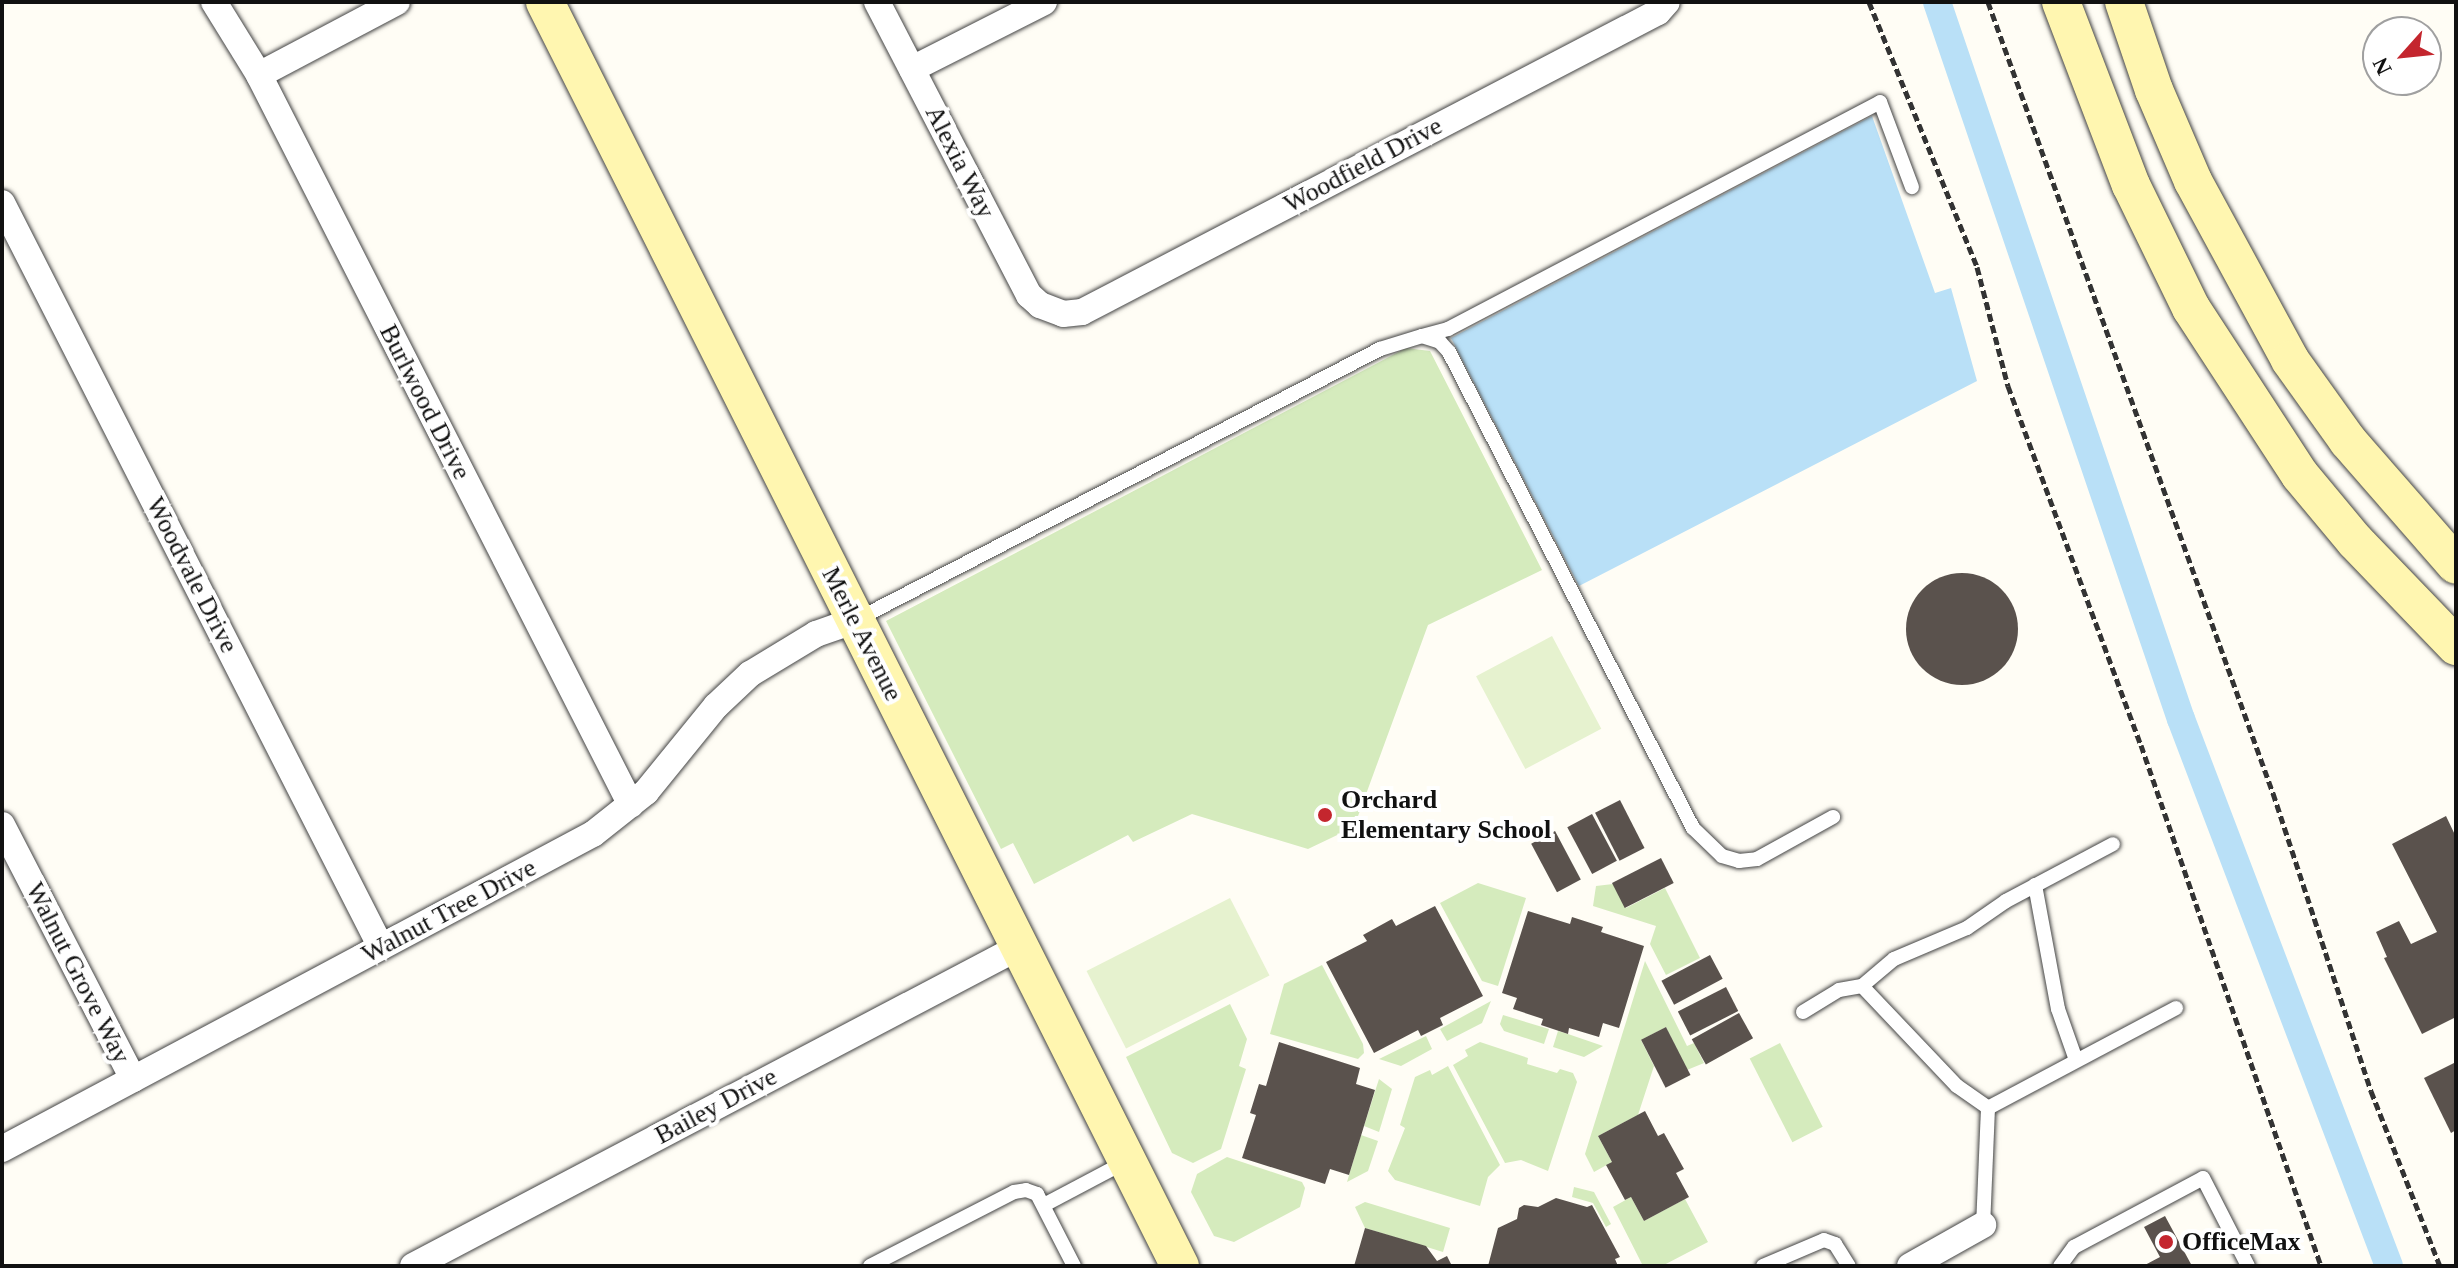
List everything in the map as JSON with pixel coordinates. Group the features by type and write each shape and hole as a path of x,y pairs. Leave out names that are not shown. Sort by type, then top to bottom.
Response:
{"main road":[{"name":"Merle Avenue","path":"545,2 1180,1266"},
{"path":"2061,2 2131,185 2191,308 2300,475 2355,541 2456,646"},
{"path":"2124,2 2154,90 2193,181 2240,273 2290,360 2348,441 2456,565"}],"street":[{"name":"Burlwood Drive","path":"214,2 259,75 631,805"},
{"path":"259,75 397,2"},
{"name":"Alexia Way","path":"877,2 1029,295 1053,312"},
{"path":"912,69 1044,2"},
{"name":"Woodfield Drive","path":"1053,312 1082,312 1658,12 1667,2"},
{"name":"Woodvale Drive","path":"2,203 381,947"},
{"name":"Walnut Tree Drive","path":"2,1149 593,834 631,805 665,771 716,706 750,674 784,651 856,620"},
{"name":"Walnut Grove Way","path":"2,825 133,1079"},
{"name":"Bailey Drive","path":"413,1266 1019,947"},
{"path":"1910,1266 1983,1225"}],"lane":[{"path":"856,620 1380,349 1448,329 1880,102 1912,187"},
{"path":"1422,336 1440,342 1449,352 1693,828 1722,856 1739,861 1757,859 1833,817"},
{"path":"2397,500 2456,545"},
{"path":"1803,1012 1839,990 1862,986 1894,959 1967,928 2035,885 2113,844"},
{"path":"2035,885 2058,1009 2076,1060"},
{"path":"1862,986 1957,1086 1988,1108"},
{"path":"1988,1108 2176,1008"},
{"path":"1983,1225 1988,1108"},
{"path":"1044,1205 1127,1161"},
{"path":"2060,1266 2074,1247 2203,1178 2248,1266"},
{"path":"870,1266 1014,1192 1026,1190 1037,1194 1044,1205 1074,1266"},
{"path":"1763,1266 1824,1240 1835,1244 1849,1266"}],"path":[{"path":"1869,2 1977,267 2008,386 2141,745 2321,1266"},
{"path":"1988,2 2273,793 2371,1091 2440,1266"}],"green space":[{"path":"1406,348 1430,351 1542,570 1428,625 1354,827 1308,849 1192,814 1133,842 1128,835 1034,884 1013,843 1001,849 886,621"},
{"path":"1552,636 1601,729 1525,769 1476,676"},
{"path":"1478,883 1526,898 1498,986 1482,981 1440,903"},
{"path":"1613,884 1626,908 1665,888 1700,958 1666,975 1650,944 1656,926 1593,906 1596,886"},
{"path":"1230,898 1269,976 1126,1049 1087,971"},
{"path":"1645,961 1687,1046 1694,1043 1704,1063 1687,1070 1666,1027 1641,1040 1654,1066 1638,1115 1598,1136 1612,1162 1594,1172 1585,1154"},
{"path":"1322,965 1363,1044 1364,1053 1358,1059 1270,1034 1284,984"},
{"path":"1491,1001 1482,1023 1447,1041 1440,1029"},
{"path":"1230,1004 1247,1039 1239,1066 1246,1069 1221,1149 1193,1163 1172,1153 1126,1057"},
{"path":"1503,1015 1549,1029 1544,1044 1504,1031 1500,1024"},
{"path":"1558,1031 1603,1046 1584,1057 1553,1047"},
{"path":"1426,1036 1432,1049 1401,1066 1379,1059"},
{"path":"1480,1042 1528,1058 1527,1064 1557,1073 1560,1069 1573,1073 1577,1082 1548,1171 1521,1160 1505,1163 1453,1065 1468,1056 1465,1050"},
{"path":"1780,1043 1823,1127 1792,1142 1750,1058"},
{"path":"1448,1066 1500,1165 1488,1177 1480,1206 1395,1180 1388,1171 1405,1128 1400,1125 1415,1077 1430,1070 1432,1075"},
{"path":"1379,1079 1392,1089 1379,1132 1364,1126"},
{"path":"1361,1135 1378,1141 1368,1171 1347,1182"},
{"path":"1227,1157 1302,1182 1305,1188 1300,1207 1234,1242 1214,1236 1191,1192 1197,1174"},
{"path":"1574,1187 1594,1192 1611,1224 1606,1227 1593,1203 1572,1197"},
{"path":"1631,1197 1644,1221 1685,1199 1708,1242 1662,1266 1643,1266 1613,1207"},
{"path":"1365,1202 1450,1228 1443,1252 1365,1228 1355,1207"}],"water":[{"path":"1872,116 1935,293 1951,288 1977,381 1579,586 1451,338"}],"building":[{"path":"1962,573 1983,577 2002,589 2014,608 2018,629 2014,650 2002,669 1983,681 1962,685 1941,681 1922,669 1910,650 1906,629 1910,608 1922,589 1941,577"},
{"path":"1620,800 1645,848 1620,861 1595,813"},
{"path":"1592,814 1617,861 1592,874 1567,827"},
{"path":"2446,816 2456,837 2456,1017 2422,1034 2384,958 2387,957 2376,932 2399,921 2411,944 2437,932 2392,844"},
{"path":"1555,831 1581,880 1557,892 1531,844"},
{"path":"1661,858 1674,883 1625,908 1612,883"},
{"path":"1435,906 1483,996 1440,1018 1443,1025 1421,1036 1418,1030 1374,1053 1326,962 1367,941 1363,935 1392,919 1396,926"},
{"path":"1528,911 1570,924 1572,917 1603,927 1601,932 1644,946 1619,1028 1603,1023 1599,1037 1569,1028 1568,1034 1541,1025 1543,1019 1513,1009 1517,998 1502,993"},
{"path":"1710,955 1723,979 1674,1005 1661,981"},
{"path":"1726,987 1738,1011 1690,1036 1678,1012"},
{"path":"1739,1013 1753,1038 1706,1065 1692,1039"},
{"path":"1666,1027 1691,1075 1666,1088 1641,1040"},
{"path":"1279,1042 1360,1068 1356,1084 1375,1090 1349,1175 1330,1169 1325,1184 1242,1158 1256,1115 1250,1113 1259,1084 1266,1086"},
{"path":"2456,1062 2456,1130 2451,1133 2424,1078"},
{"path":"1645,1111 1658,1136 1664,1133 1684,1169 1676,1173 1689,1197 1644,1221 1631,1197 1625,1200 1606,1165 1612,1162 1598,1136"},
{"path":"1556,1198 1587,1207 1592,1205 1620,1257 1615,1259 1618,1266 1488,1266 1498,1228 1517,1219 1519,1208 1524,1205 1538,1207"},
{"name":"OfficeMax","path":"2165,1216 2192,1266 2143,1266 2160,1257 2144,1227"},
{"path":"1365,1228 1426,1246 1437,1261 1447,1256 1452,1266 1354,1266"}],"waterway":[{"path":"1937,2 2181,719 2389,1266"}],"place":[{"name":"Orchard Elementary School","path":"1325,815"},
{"name":"OfficeMax","path":"2166,1242"}]}
